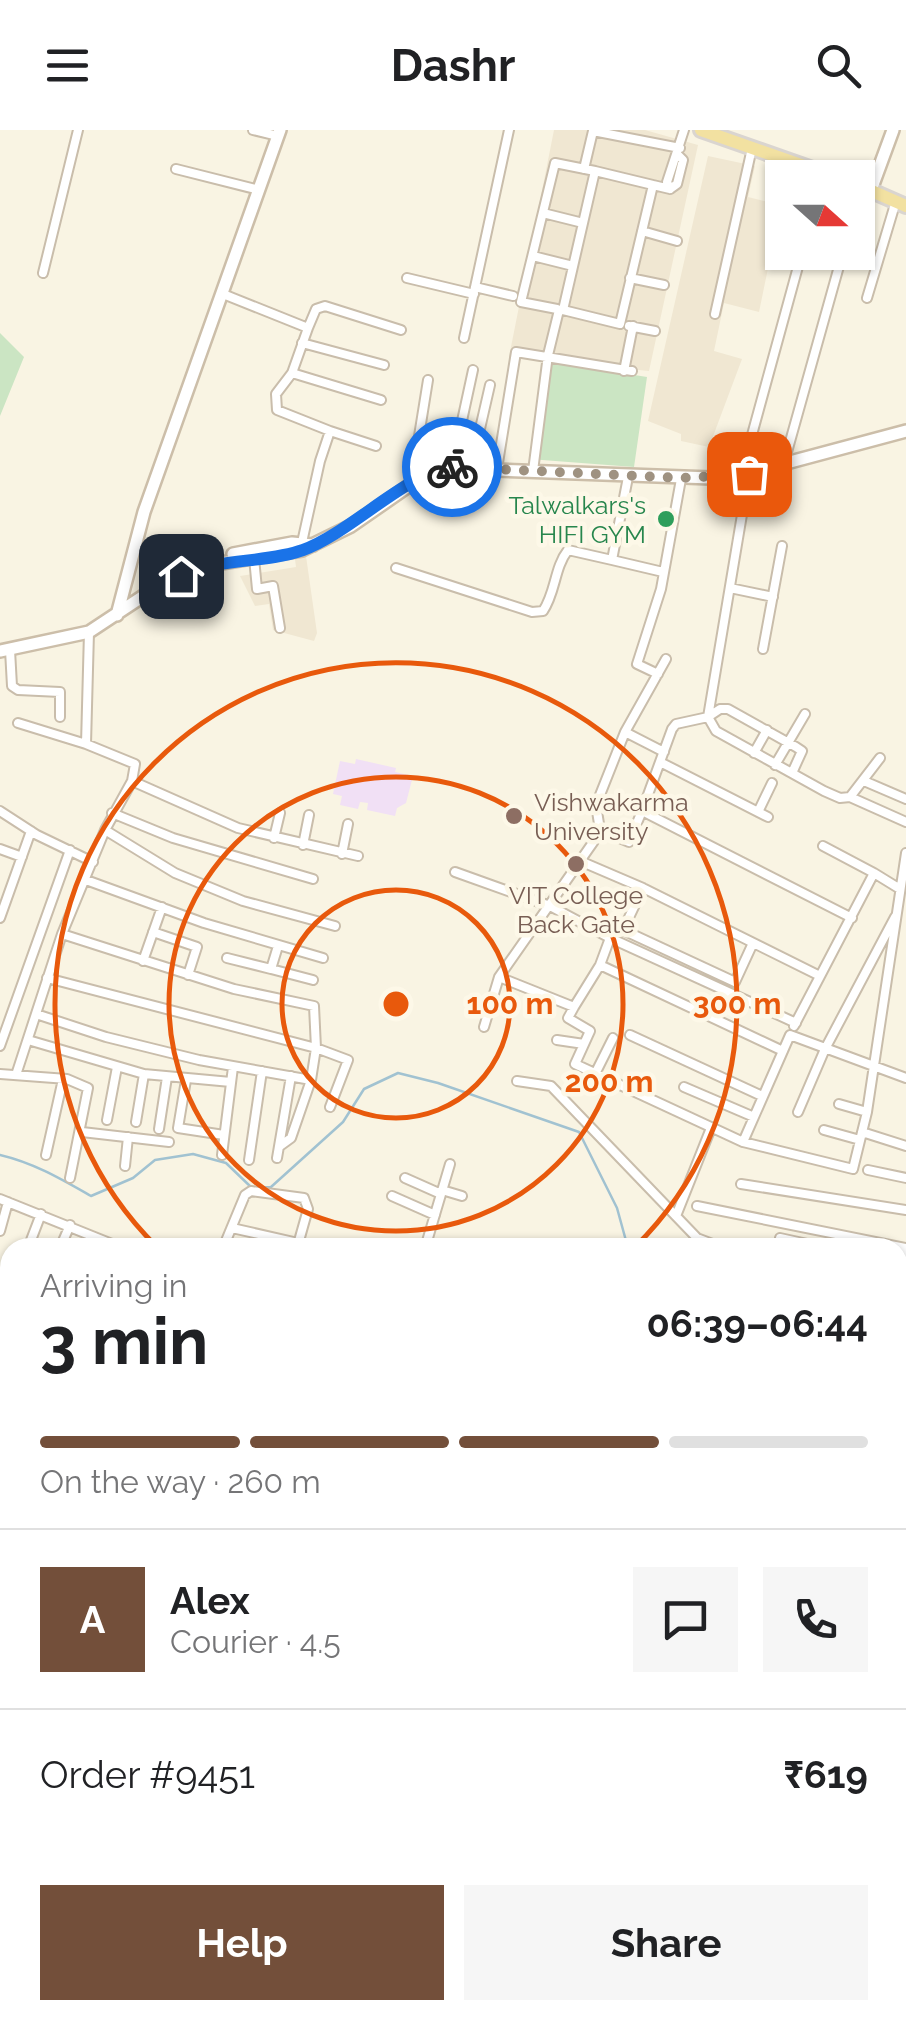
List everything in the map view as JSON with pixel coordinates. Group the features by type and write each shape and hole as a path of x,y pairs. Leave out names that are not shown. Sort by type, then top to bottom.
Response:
{"main road":[{"path":"700,130 749,140 793,160"},
{"path":"875,195 901,204"}],"street":[{"path":"43,273 78,130"},
{"path":"117,615 144,512 279,133 253,130"},
{"path":"464,338 509,130"},
{"path":"655,331 521,302 556,163 670,188 677,184 683,160 679,152 684,130"},
{"path":"875,166 894,130 906,134"},
{"path":"584,169 593,131 679,152"},
{"path":"715,314 749,140"},
{"path":"176,169 260,190"},
{"path":"533,471 548,355 595,171"},
{"path":"620,324 653,185"},
{"path":"866,298 901,204"},
{"path":"543,213 583,223"},
{"path":"642,231 677,240"},
{"path":"532,256 573,266"},
{"path":"797,270 744,464 749,474 708,717 716,730 792,774 840,798 850,797 906,822"},
{"path":"784,463 837,270"},
{"path":"407,278 513,296"},
{"path":"630,278 664,286"},
{"path":"223,294 308,328"},
{"path":"376,446 278,410 276,394 292,373 316,309 325,306 402,330"},
{"path":"497,470 516,352 628,371 633,326"},
{"path":"302,343 384,365"},
{"path":"452,467 473,370"},
{"path":"292,373 381,400"},
{"path":"418,479 414,467 428,380"},
{"path":"471,468 490,386"},
{"path":"305,546 330,431"},
{"path":"151,592 186,573 215,564 305,546 350,526 432,471 452,467 681,478 749,474 906,431"},
{"path":"612,560 628,477"},
{"path":"658,674 637,664 663,572 681,478"},
{"path":"60,718 60,692 18,690 12,686 5,650 89,632 197,561 305,546"},
{"path":"763,648 782,546"},
{"path":"396,568 532,612 543,610 549,603 568,550 663,572"},
{"path":"254,558 257,589 273,586 280,628"},
{"path":"730,588 772,598"},
{"path":"86,744 89,632"},
{"path":"484,1027 499,977 600,830 596,805 625,732 666,660"},
{"path":"600,830 629,842 676,724 708,717 720,709 728,709 802,751 792,774"},
{"path":"776,764 805,714"},
{"path":"16,1075 62,934 112,812 132,781 135,764 18,723"},
{"path":"754,753 767,730"},
{"path":"625,732 664,752"},
{"path":"850,797 880,758"},
{"path":"660,762 768,817"},
{"path":"132,781 238,828 358,856"},
{"path":"864,781 906,799"},
{"path":"758,812 772,783"},
{"path":"0,811 93,862"},
{"path":"642,811 852,918"},
{"path":"112,812 173,838 312,879"},
{"path":"274,838 280,813"},
{"path":"303,845 309,814"},
{"path":"342,854 348,824"},
{"path":"105,830 175,873 243,901 335,926"},
{"path":"0,918 31,831"},
{"path":"822,846 900,889"},
{"path":"0,849 22,858"},
{"path":"0,1046 70,850"},
{"path":"610,938 600,965 568,1018 590,1031 574,1064 743,1142 854,1169 867,1112 906,853"},
{"path":"580,861 820,976"},
{"path":"455,872 550,906 796,1024"},
{"path":"743,1142 790,1035 874,873"},
{"path":"86,880 323,958"},
{"path":"643,888 623,930 734,982 753,942"},
{"path":"142,962 162,908"},
{"path":"798,1112 825,1048 897,913"},
{"path":"153,932 197,947 188,976"},
{"path":"62,934 188,976 314,1006 316,1048 311,1080 291,1138 279,1146"},
{"path":"270,969 278,946"},
{"path":"227,958 313,980"},
{"path":"600,965 783,1051"},
{"path":"499,977 574,1007"},
{"path":"47,978 316,1048 348,1060 330,1107"},
{"path":"36,1014 106,1037 233,1067 311,1080"},
{"path":"790,1035 906,1078"},
{"path":"630,1036 762,1096"},
{"path":"595,1074 613,1038"},
{"path":"28,1040 144,1074 230,1082"},
{"path":"557,1040 584,1044"},
{"path":"222,1154 233,1067"},
{"path":"107,1120 117,1068"},
{"path":"249,1160 262,1071"},
{"path":"0,1074 63,1079 83,1083 88,1088 70,1178"},
{"path":"136,1122 144,1074"},
{"path":"278,1158 291,1076"},
{"path":"158,1129 167,1078"},
{"path":"46,1154 63,1079"},
{"path":"186,1080 178,1128 224,1135"},
{"path":"518,1081 552,1086 697,1238"},
{"path":"684,1087 754,1117"},
{"path":"839,1104 867,1112"},
{"path":"676,1216 711,1128"},
{"path":"824,1130 906,1146"},
{"path":"82,1132 169,1142"},
{"path":"125,1166 128,1138"},
{"path":"428,1238 450,1164"},
{"path":"868,1170 906,1178"},
{"path":"405,1178 462,1196"},
{"path":"742,1184 906,1210"},
{"path":"228,1238 245,1195 251,1191 304,1198 308,1208 299,1238"},
{"path":"392,1196 435,1215"},
{"path":"0,1231 4,1200 99,1238"},
{"path":"698,1206 853,1238"},
{"path":"32,1238 41,1214"},
{"path":"64,1238 70,1225"},
{"path":"232,1228 270,1238"}],"shaded area":[{"path":"554,130 645,130 698,145 649,371 509,357"},
{"path":"708,156 755,166 748,197 765,201 768,270 759,312 724,303 714,351 742,359 709,447 681,441 681,434 648,421"},
{"path":"306,556 317,633 314,641 273,630 269,604 255,606 240,576 296,567 295,559"},
{"path":"356,759 413,776 406,803 397,808 395,816 367,810 368,803 360,802 358,809 340,805 342,796 333,794 340,761 355,764"}],"green space":[{"path":"0,333 24,357 0,416"},
{"path":"546,361 647,377 634,467 529,459"}],"waterway":[{"path":"0,1155 36,1167 91,1196 133,1178 155,1160 193,1154 226,1163 252,1188 271,1187 343,1122 364,1089 398,1073 579,1132 617,1208 625,1238"}],"way so far":[{"path":"452,467 628,477 712,478 749,474"}],"place":[{"name":"Talwalkars's HIFI GYM","path":"666,519"},
{"name":"Vishwakarma University","path":"514,816"},
{"name":"VIT College Back Gate","path":"576,864"}],"route":[{"path":"181,576 215,564 302,550 350,526 432,471 452,467"}]}
